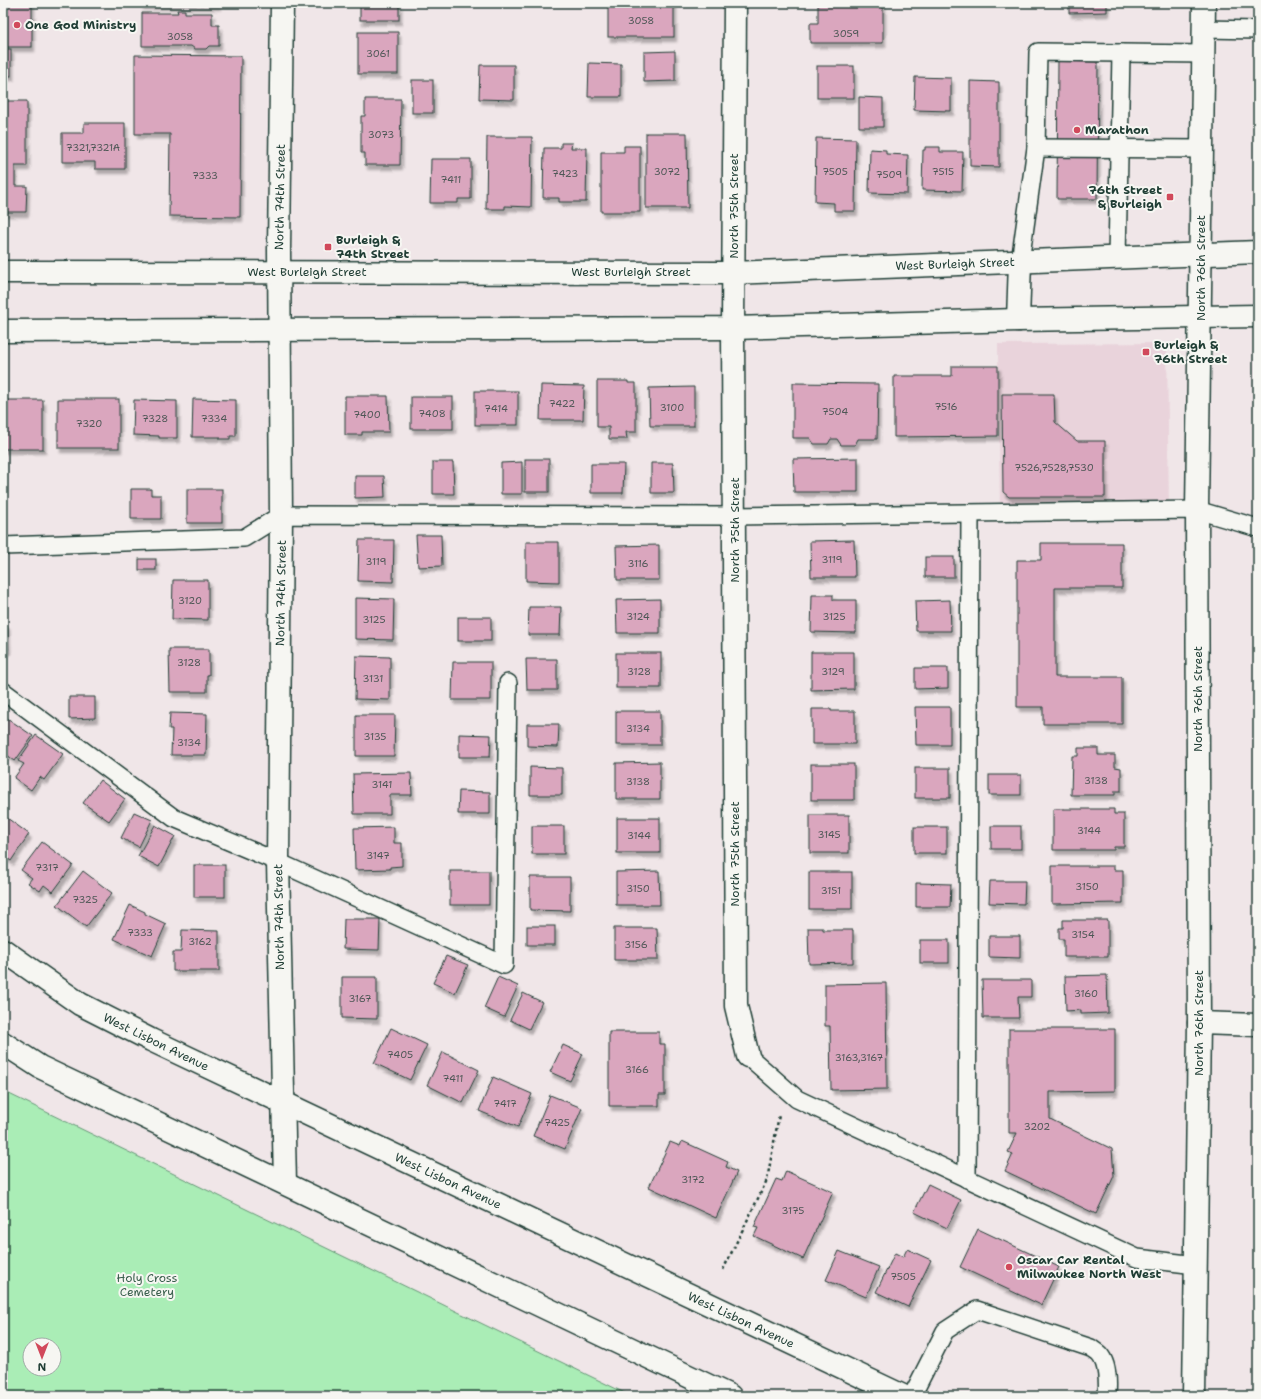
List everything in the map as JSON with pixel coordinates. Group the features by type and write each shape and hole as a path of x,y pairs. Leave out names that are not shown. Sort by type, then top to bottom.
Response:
{"main road":[{"name":"North 74th Street","path":"282,3 279,272 281,515 278,862 282,1103 285,1183"},
{"name":"North 75th Street","path":"735,3 733,328 736,1006 748,1056"},
{"name":"North 76th Street","path":"1194,1396 1199,1023 1197,510 1204,3"},
{"name":"West Burleigh Street","path":"3,272 733,273 1258,252"},
{"path":"1018,320 1020,262"},
{"path":"3,331 733,328 1018,320 1258,316"},
{"name":"West Lisbon Avenue","path":"3,950 80,1004 151,1040 903,1396"},
{"path":"1199,1023 1258,1025"},
{"path":"3,1043 40,1067 730,1396"}],"lane":[{"path":"1204,29 1258,30"},
{"path":"1020,262 1036,148 1038,52 1204,54"},
{"path":"1117,258 1121,53"},
{"path":"1036,148 1202,149"},
{"path":"3,546 244,538 281,515 735,516 1197,510 1258,528"},
{"path":"967,1179 970,513"},
{"path":"3,691 174,818 278,862 504,965 508,684"},
{"path":"748,1056 797,1099 1136,1258 1196,1265"},
{"path":"912,1396 945,1331 976,1310 1091,1348 1100,1355 1103,1362 1109,1381 1107,1396"}],"path":[{"path":"723,1270 767,1180 779,1112"}],"shaded area":[{"path":"1167,343 1169,515 1000,517 998,344"}],"green space":[{"name":"Holy Cross Cemetery","path":"3,1091 631,1396 3,1396"}],"building":[{"name":"One God Ministry","path":"3,3 32,3 32,47 3,47"},
{"path":"141,3 218,3 218,5 141,5"},
{"path":"360,3 399,3 399,20 360,20"},
{"path":"608,3 674,3 674,37 608,37"},
{"path":"818,3 883,3 883,43 810,43 810,23 818,23"},
{"path":"1069,3 1107,3 1107,12 1069,13"},
{"path":"177,10 185,10 185,13 212,13 212,25 219,25 219,46 209,46 206,49 195,49 191,46 142,46 142,13 178,13"},
{"path":"358,32 398,32 398,74 358,74"},
{"path":"3,49 11,49 11,76 3,76"},
{"path":"675,51 675,81 644,82 644,52"},
{"path":"135,55 241,56 240,217 169,216 170,134 135,134"},
{"name":"Marathon","path":"1058,61 1098,62 1097,199 1057,199"},
{"path":"589,63 621,64 621,97 588,97"},
{"path":"480,65 514,65 514,100 479,99"},
{"path":"817,66 854,66 854,98 817,98"},
{"path":"915,77 951,78 951,111 914,110"},
{"path":"412,80 433,80 433,113 412,113"},
{"path":"970,81 999,82 999,167 970,166"},
{"path":"859,97 883,98 883,127 859,127"},
{"path":"365,99 401,99 400,165 365,165 365,153 361,153 361,116 365,116"},
{"path":"3,101 27,101 27,166 15,166 15,186 27,186 26,212 3,212"},
{"path":"84,123 125,123 125,169 95,169 95,162 62,162 62,133 84,133"},
{"path":"646,133 687,133 688,208 646,208"},
{"path":"487,137 532,137 531,207 505,206 505,209 486,209"},
{"path":"816,138 856,139 855,211 834,211 834,203 815,202"},
{"path":"561,143 572,143 571,148 587,148 586,202 559,202 559,198 543,198 544,148 561,148"},
{"path":"624,146 640,146 640,212 601,212 601,152 624,152"},
{"path":"925,147 940,147 940,152 963,152 962,191 922,190 923,150 925,150"},
{"path":"870,149 886,150 886,154 908,155 907,194 869,193"},
{"path":"431,159 471,159 471,199 458,199 458,203 430,203"},
{"path":"952,366 998,366 998,436 894,437 894,376 952,376"},
{"path":"597,381 628,381 628,383 636,383 636,432 626,432 627,439 609,439 609,427 597,427"},
{"path":"793,383 878,384 877,439 858,439 855,445 841,445 837,439 831,439 828,444 814,444 810,438 793,438"},
{"path":"541,385 584,386 583,420 540,420"},
{"path":"694,387 694,426 650,426 649,388"},
{"path":"475,391 518,391 518,425 475,425"},
{"path":"1002,394 1054,394 1055,422 1077,441 1105,441 1105,497 1009,497 1003,492"},
{"path":"345,396 388,396 389,432 362,432 362,435 345,435"},
{"path":"411,397 453,397 453,429 411,429"},
{"path":"58,399 119,399 119,448 58,448"},
{"path":"193,399 236,400 236,436 230,436 230,439 220,439 220,437 192,437"},
{"path":"3,400 43,400 43,449 3,449"},
{"path":"134,400 177,401 177,438 159,438 159,436 133,435"},
{"path":"858,458 858,492 794,492 793,459"},
{"path":"525,459 549,459 549,492 525,492"},
{"path":"433,462 453,462 454,494 433,494"},
{"path":"522,462 522,494 501,494 501,463"},
{"path":"651,463 673,463 674,493 651,493"},
{"path":"591,464 624,464 623,493 591,493"},
{"path":"355,476 384,476 385,497 355,498"},
{"path":"131,489 151,489 151,495 161,495 161,519 131,519"},
{"path":"187,489 222,489 222,523 187,523"},
{"path":"416,535 441,535 442,566 418,567"},
{"path":"359,540 394,540 393,582 358,581"},
{"path":"854,540 855,577 811,577 810,541"},
{"path":"526,542 559,542 559,582 526,581"},
{"path":"1041,543 1122,543 1122,588 1055,588 1055,677 1122,677 1122,724 1043,724 1043,707 1017,707 1017,560 1041,560"},
{"path":"659,545 659,580 617,580 616,546"},
{"path":"925,557 954,557 954,577 925,577"},
{"path":"139,559 156,559 156,570 139,570"},
{"path":"173,580 208,580 208,620 172,619"},
{"path":"812,595 833,595 833,600 856,600 856,633 811,632"},
{"path":"355,598 394,599 393,640 355,639"},
{"path":"660,599 660,633 617,633 616,600"},
{"path":"950,600 951,631 916,631 915,601"},
{"path":"529,607 561,607 560,635 528,635"},
{"path":"458,617 491,617 491,641 458,641"},
{"path":"3,624 7,624 8,650 3,651"},
{"path":"169,649 209,649 209,675 207,675 207,692 170,692"},
{"path":"811,652 854,652 854,689 811,690"},
{"path":"616,653 661,653 661,688 616,688"},
{"path":"356,656 390,657 390,700 355,699"},
{"path":"526,659 557,659 557,690 527,690"},
{"path":"453,662 491,662 491,700 452,700"},
{"path":"915,668 948,668 948,688 915,689"},
{"path":"69,697 95,697 95,718 69,719"},
{"path":"915,707 950,707 950,745 916,745"},
{"path":"812,709 855,711 855,744 812,744"},
{"path":"616,711 660,711 660,745 616,745"},
{"path":"170,713 207,714 206,755 171,755 172,729 169,729"},
{"path":"356,715 395,715 394,756 356,756"},
{"path":"7,718 33,736 15,761 3,752 3,723"},
{"path":"527,724 559,724 558,747 527,746"},
{"path":"459,734 491,735 490,757 459,757"},
{"path":"36,735 63,754 44,780 40,777 31,790 14,778 24,764 18,761"},
{"path":"1078,748 1098,748 1098,755 1115,755 1115,767 1121,768 1121,791 1115,791 1115,795 1071,795 1072,756 1078,756"},
{"path":"660,762 660,799 616,799 616,763"},
{"path":"811,764 854,764 854,800 811,800"},
{"path":"530,767 562,768 562,795 530,795"},
{"path":"915,768 950,768 950,798 915,798"},
{"path":"411,773 412,795 390,795 390,814 354,814 353,774"},
{"path":"989,775 1021,775 1021,795 989,795"},
{"path":"100,780 125,799 109,821 83,803"},
{"path":"459,791 490,792 490,814 458,814"},
{"path":"1053,809 1114,809 1114,814 1124,814 1124,847 1114,847 1114,850 1053,850"},
{"path":"134,812 152,820 139,847 121,838"},
{"path":"3,815 29,834 11,861 3,855"},
{"path":"810,815 849,815 849,853 810,853"},
{"path":"617,818 660,818 660,853 617,853"},
{"path":"155,825 175,836 159,867 138,856"},
{"path":"532,826 564,826 564,854 532,854"},
{"path":"991,826 1021,826 1021,849 991,849"},
{"path":"394,827 394,843 402,843 402,866 390,867 390,869 355,870 354,828"},
{"path":"914,827 947,827 947,853 914,853"},
{"path":"42,842 73,865 53,892 44,885 40,891 28,883 32,878 21,870"},
{"path":"194,865 225,865 225,897 194,897"},
{"path":"1052,866 1114,866 1114,870 1123,870 1123,903 1052,904"},
{"path":"83,871 112,893 86,927 57,905"},
{"path":"450,871 489,871 489,905 450,905"},
{"path":"659,871 660,905 616,905 616,872"},
{"path":"809,872 852,872 852,909 809,909"},
{"path":"530,877 570,877 570,911 530,910"},
{"path":"990,881 1025,881 1024,904 989,903"},
{"path":"916,883 951,884 950,907 916,907"},
{"path":"130,905 166,924 152,956 114,939"},
{"path":"344,919 380,919 379,950 343,949"},
{"path":"1063,920 1108,920 1108,957 1064,957 1064,939 1059,939 1059,928 1063,928"},
{"path":"527,926 555,926 555,945 527,945"},
{"path":"614,928 657,928 658,960 614,960"},
{"path":"808,928 823,928 823,930 853,930 853,963 809,964"},
{"path":"182,930 219,931 219,971 173,971 173,952 181,952"},
{"path":"989,936 1020,936 1020,958 989,957"},
{"path":"920,940 949,940 949,963 920,963"},
{"path":"446,956 468,965 455,993 433,983"},
{"path":"1107,975 1108,1013 1081,1014 1081,1010 1066,1011 1065,976"},
{"path":"342,977 377,977 377,1019 342,1018"},
{"path":"498,977 518,986 504,1017 484,1008"},
{"path":"982,980 1031,980 1031,997 1018,997 1019,1018 983,1018"},
{"path":"886,983 887,1089 831,1090 830,1026 825,1026 825,984"},
{"path":"523,993 542,1002 529,1029 510,1020"},
{"path":"391,1028 427,1045 410,1080 374,1063"},
{"path":"1009,1029 1115,1029 1115,1091 1050,1092 1050,1119 1112,1149 1114,1176 1096,1214 1005,1171 1013,1154 1008,1152 1017,1133 1009,1133"},
{"path":"609,1032 659,1032 659,1044 665,1044 665,1095 659,1095 659,1106 609,1106"},
{"path":"563,1045 583,1054 570,1081 550,1072"},
{"path":"443,1052 479,1070 463,1103 427,1085"},
{"path":"493,1077 532,1094 518,1127 479,1111"},
{"path":"550,1095 582,1108 565,1149 533,1136"},
{"path":"682,1141 728,1162 726,1167 737,1172 716,1218 649,1187 670,1142 680,1146"},
{"path":"786,1171 833,1192 803,1259 754,1236 758,1228 754,1227 776,1179 782,1181"},
{"path":"928,1184 961,1200 947,1228 914,1212"},
{"name":"Oscar Car Rental Milwaukee North West","path":"978,1229 1059,1267 1041,1305 960,1267"},
{"path":"907,1249 931,1260 908,1307 876,1292 895,1253 903,1257"},
{"path":"839,1251 879,1267 866,1297 826,1280"}],"place":[{"name":"One God Ministry","path":"17,25"},
{"name":"Marathon","path":"1077,130"},
{"name":"76th Street & Burleigh","path":"1170,197"},
{"name":"Burleigh & 74th Street","path":"328,247"},
{"name":"Burleigh & 76th Street","path":"1146,352"},
{"name":"Oscar Car Rental Milwaukee North West","path":"1009,1267"}]}
